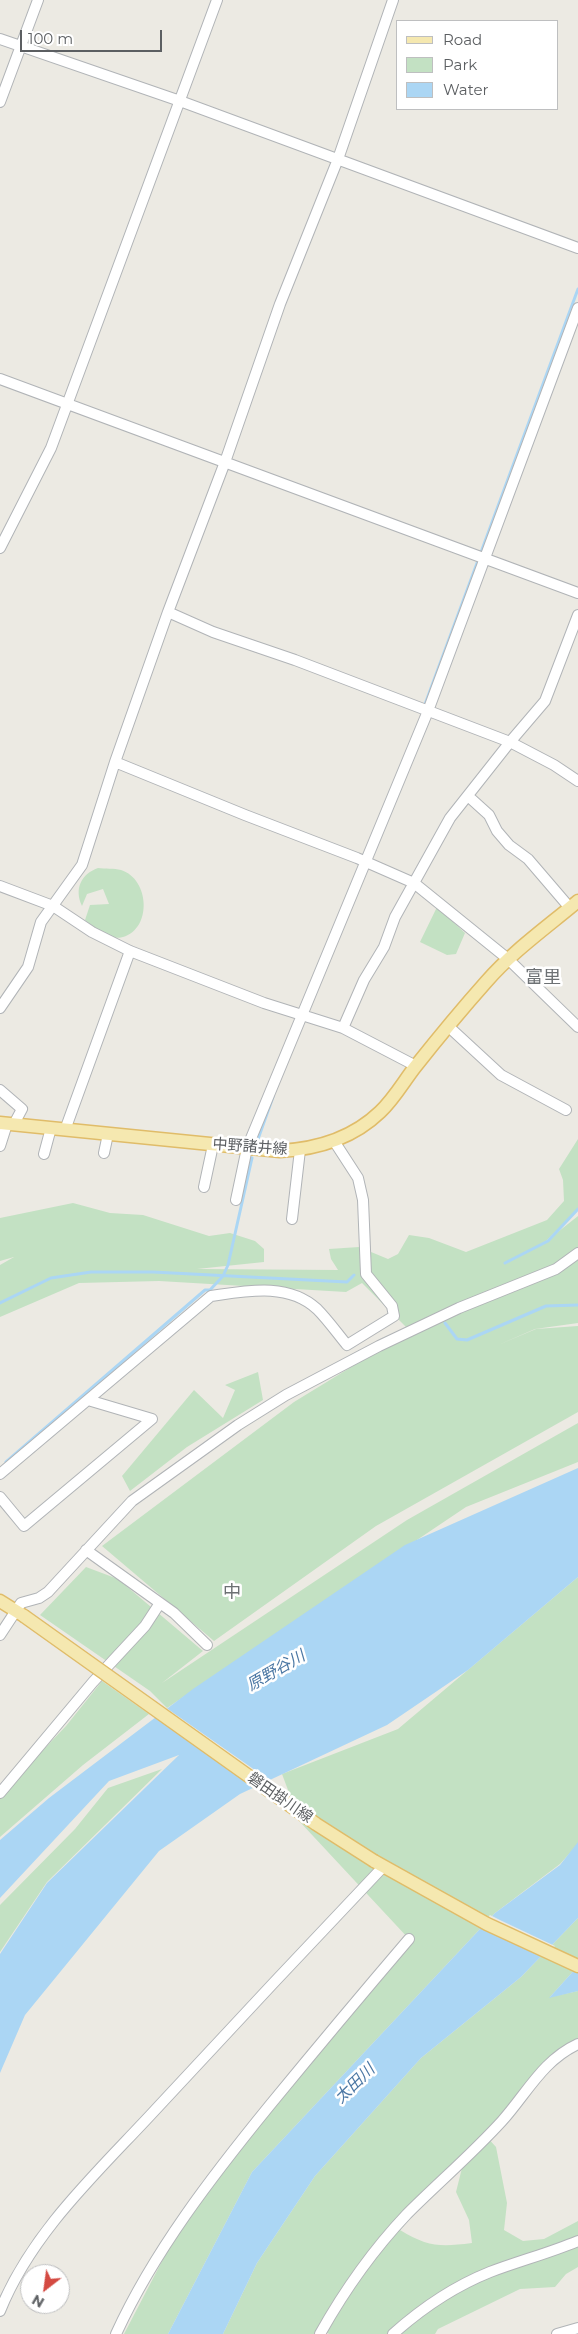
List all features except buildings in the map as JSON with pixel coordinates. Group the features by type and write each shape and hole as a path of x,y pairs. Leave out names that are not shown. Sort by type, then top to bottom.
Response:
{"main road":[{"name":"中野諸井線","path":"7,1124 247,1148 300,1150 334,1141 361,1128 382,1111 449,1026 508,959 574,904"},
{"name":"磐田掛川線","path":"0,1601 20,1613 316,1824 396,1875 487,1924 578,1966"}],"street":[{"path":"0,102 38,0"},
{"path":"0,548 46,461 217,0"},
{"path":"0,1008 28,967 41,922 82,865 115,762 168,612 225,462 280,304 338,159 394,0"},
{"path":"0,38 180,101 578,248"},
{"path":"236,1200 247,1148 428,711 578,308"},
{"path":"0,379 578,593"},
{"path":"168,612 213,632 295,660 510,742 554,765 578,781"},
{"path":"343,1028 364,980 384,947 394,917 450,818 545,701 578,615"},
{"path":"115,762 244,815 366,861 414,883 508,959 578,1027"},
{"path":"468,796 489,815 497,831 509,845 528,859 574,904"},
{"path":"0,886 53,906 92,932 130,952 303,1016 343,1028 416,1066"},
{"path":"65,1130 130,952"},
{"path":"449,1026 501,1075 566,1110"},
{"path":"0,1090 22,1109 7,1124 0,1146"},
{"path":"44,1154 51,1128"},
{"path":"104,1153 108,1134"},
{"path":"0,1474 211,1296 254,1290 291,1294 317,1308 347,1345 394,1316 392,1306 366,1274 363,1200 358,1178 334,1141"},
{"path":"204,1187 213,1145"},
{"path":"292,1219 300,1150"},
{"path":"0,1635 20,1613 21,1603 40,1598 48,1592 132,1501 238,1425 286,1395 459,1308 556,1269 578,1253"},
{"path":"0,1497 24,1526 152,1419 88,1400"},
{"path":"86,1550 160,1603 198,1635 207,1646"},
{"path":"0,1793 93,1682 145,1626 160,1603"},
{"path":"0,2311 7,2294 35,2246 86,2185 379,1864"},
{"path":"116,2334 167,2244 223,2164 349,2009 409,1939"},
{"path":"320,2334 367,2262 406,2216 502,2121 546,2065 561,2051 578,2044"},
{"path":"393,2334 449,2292 490,2272 545,2255 578,2241"},
{"path":"556,2334 578,2328"}],"green space":[{"path":"98,868 118,869 131,875 138,883 142,893 143,915 139,924 132,932 123,937 100,936 85,920 90,905 109,904 103,889 87,894 82,906 80,900 79,888 83,878"},
{"path":"437,907 465,933 456,954 447,955 420,942"},
{"path":"578,1139 578,1209 544,1243 578,1216 578,1323 535,1329 498,1345 536,1329 578,1326 578,1412 376,1526 214,1641 102,1546 294,1402 410,1331 362,1283 346,1292 159,1281 79,1283 0,1317 0,1265 14,1257 0,1261 0,1218 73,1203 110,1213 143,1215 209,1236 230,1233 255,1241 264,1249 264,1262 197,1269 338,1270 331,1259 329,1249 359,1247 388,1259 398,1254 409,1235 429,1238 466,1252 547,1220 564,1201 563,1180 559,1169"},
{"path":"258,1372 263,1400 187,1447 130,1491 122,1476 194,1390 223,1418 235,1390 225,1385"},
{"path":"578,1423 578,1462 466,1507 167,1708 150,1691 40,1615 86,1567 118,1579 203,1651 162,1683 407,1520"},
{"path":"578,1577 578,1844 560,1864 495,1913 252,2172 168,2334 124,2334 184,2219 409,1939 300,1822 282,1774 398,1729"},
{"path":"102,1681 149,1714 83,1765 0,1837 0,1795 66,1726"},
{"path":"162,1769 47,1882 0,1952 0,1905 75,1829 108,1788"},
{"path":"578,1918 578,1966 550,1997 578,1991 578,2042 558,2054 486,2136 496,2147 507,2203 504,2230 523,2241 544,2239 578,2221 578,2267 566,2274 555,2287 520,2289 438,2329 435,2334 329,2334 325,2331 323,2334 223,2334 257,2263 315,2176 421,2058 521,1977","holes":["476,2145 462,2168 456,2192 469,2220 472,2243 451,2245 427,2243 400,2230"]}],"water":[{"name":"原野谷川","path":"578,1468 578,1577 468,1670 387,1725 240,1794 159,1851 25,2015 0,2073 0,1954 47,1883 179,1755 109,1781 0,1898 0,1840 49,1798 193,1689 405,1545"},
{"name":"太田川","path":"578,1842 578,1918 521,1977 421,2058 315,2176 257,2263 223,2334 168,2334 252,2172 495,1913 560,1865"},
{"path":"578,1966 578,1991 549,1998"}],"pier":[{"path":"165,1707 272,1782 258,1789 154,1715"},
{"path":"490,1915 555,1946 544,1957 479,1926"}],"waterway":[{"path":"424,707 578,289"},
{"path":"258,1139 273,1097"},
{"path":"6,1462 205,1290 210,1290 223,1276 228,1265 252,1158"},
{"path":"505,1263 548,1241 578,1209"},
{"path":"0,1303 51,1278 91,1272 153,1272 347,1282 354,1275"},
{"path":"445,1323 457,1339 467,1340 546,1306 578,1305"}],"district":[{"name":"富里","path":"543,978"},
{"name":"中","path":"232,1593"}]}
